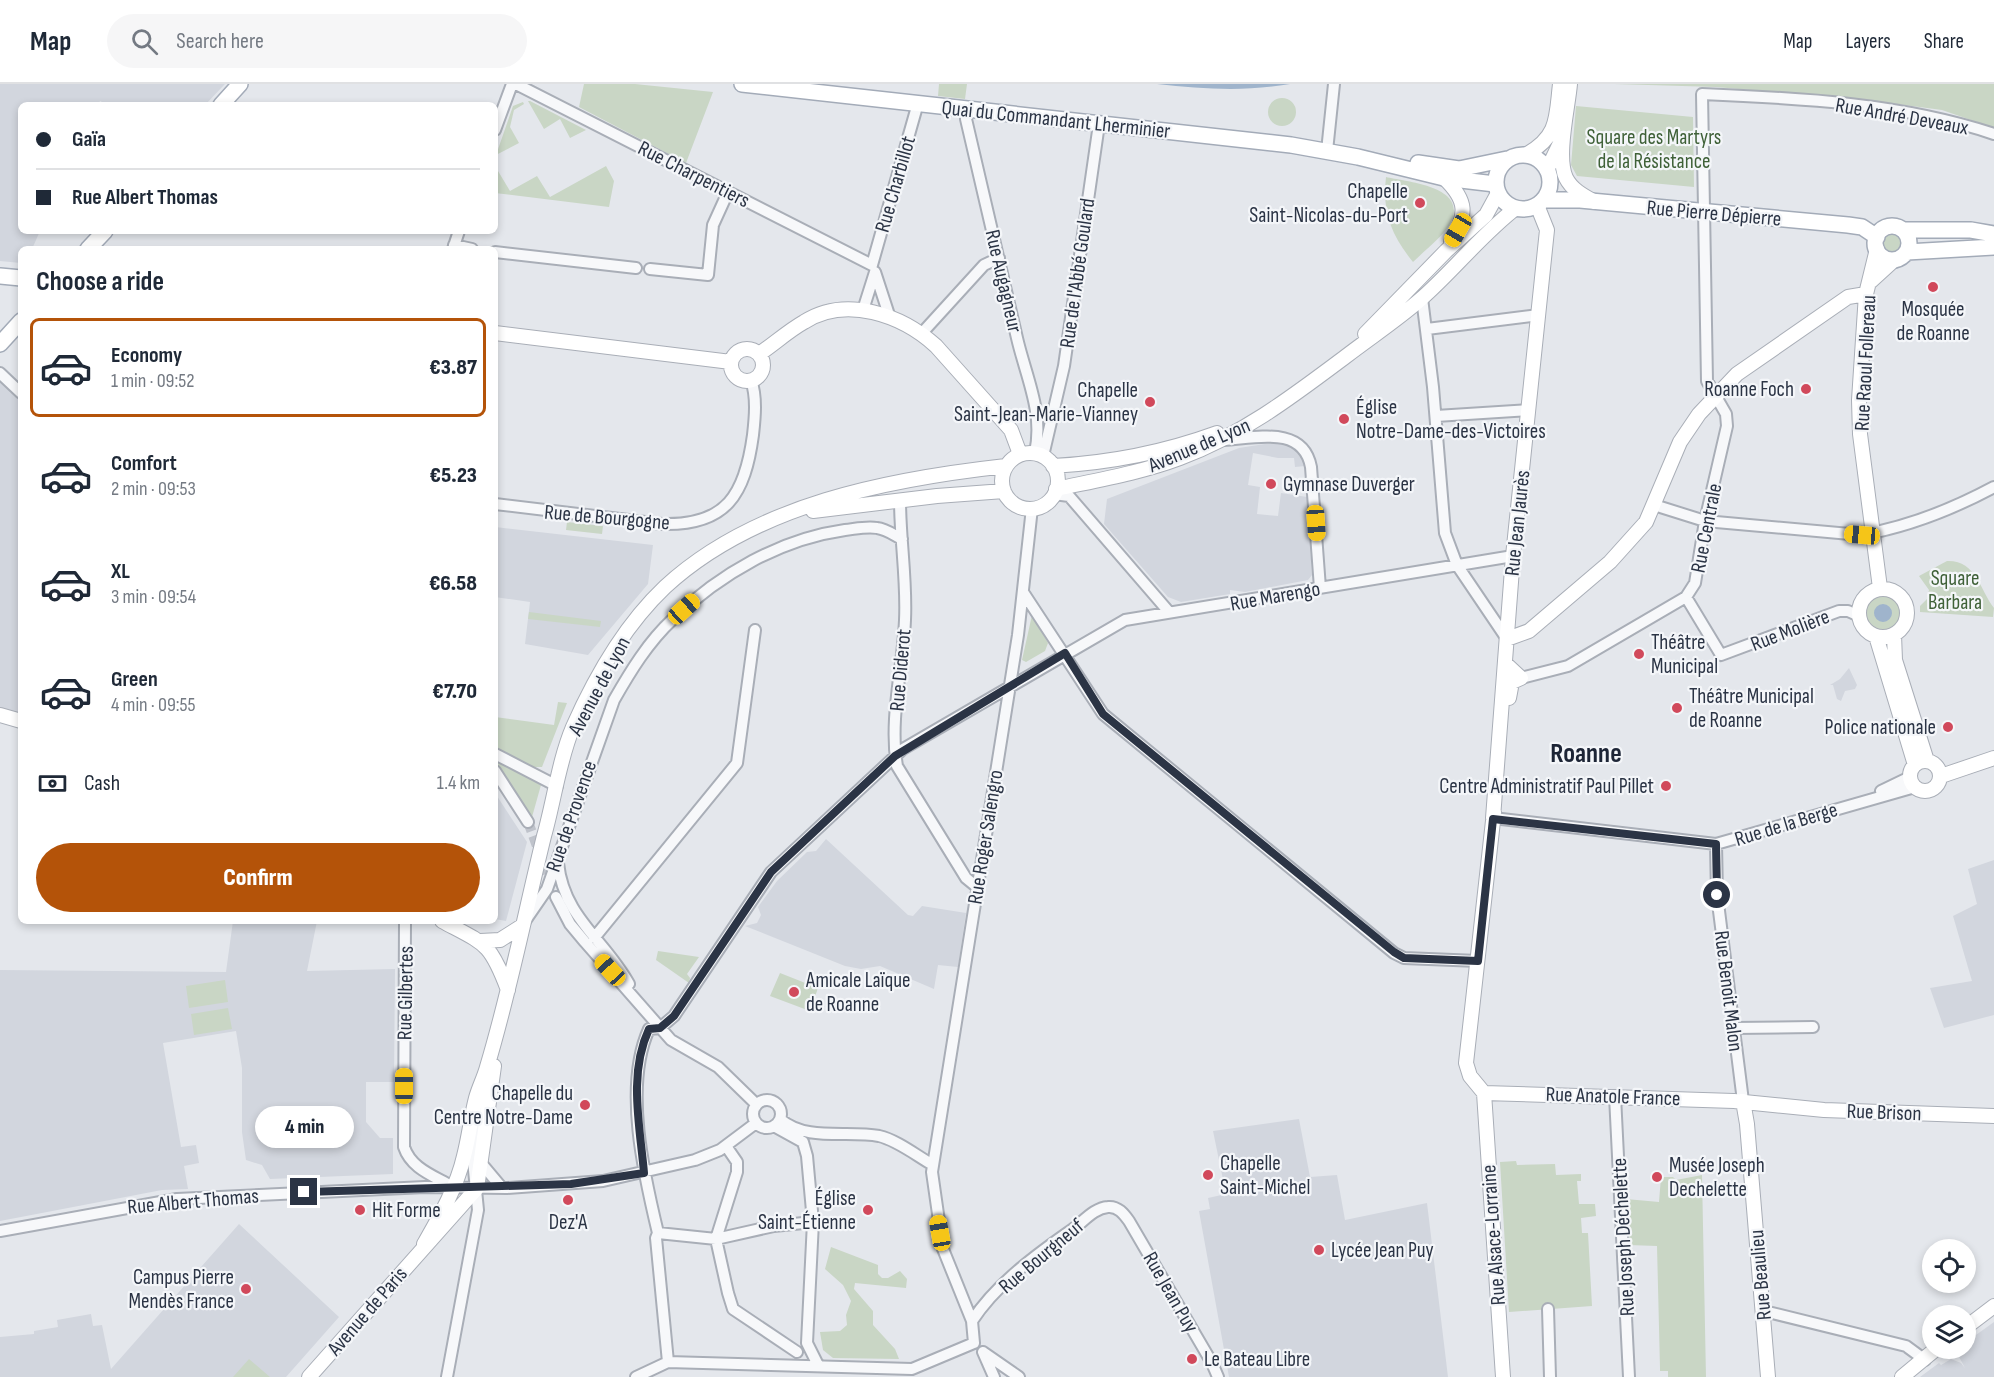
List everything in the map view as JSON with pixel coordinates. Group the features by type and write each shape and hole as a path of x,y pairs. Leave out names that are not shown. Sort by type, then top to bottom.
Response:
{"main road":[{"path":"224,102 240,84"},
{"name":"Quai du Commandant Lherminier","path":"742,84 1273,143 1368,159 1496,188"},
{"path":"1527,154 1539,160 1549,175 1540,203 1516,208 1504,202 1496,188 1498,170 1507,159 1527,154"},
{"name":"Quai du Commandant Lherminier","path":"1368,159 1388,158 1459,169 1507,159"},
{"name":"Rue Pierre Dépierre","path":"1549,175 1565,193 1588,201"},
{"name":"Rue Pierre Dépierre","path":"1540,203 1588,201 1848,225 1862,227 1877,243"},
{"name":"Rue Pierre Dépierre","path":"1848,225 1863,223 1897,228 1971,230 1994,234"},
{"path":"1900,256 1909,243 1897,228 1883,230 1877,243 1884,258 1994,248"},
{"path":"91,246 102,234"},
{"path":"0,276 18,278"},
{"path":"0,344 18,324"}],"street":[{"path":"498,123 514,84"},
{"name":"Rue Charpentiers","path":"514,84 874,268"},
{"path":"1327,151 1334,84"},
{"path":"1560,84 1563,101 1563,167 1567,179 1588,201"},
{"path":"1527,154 1549,138 1570,84"},
{"name":"Rue André Deveaux","path":"1703,213 1702,94 1866,106 1960,123 1994,134"},
{"name":"Rue Charbillot","path":"863,310 918,103"},
{"name":"Rue Augagneur","path":"968,109 966,119 1020,350 1036,404 1039,455"},
{"name":"Rue de l'Abbé Goulard","path":"1039,455 1064,366 1099,124"},
{"path":"1549,175 1564,135"},
{"path":"1444,178 1460,195 1463,213 1460,225 1446,251"},
{"name":"Avenue de Lyon","path":"1336,363 1446,251 1486,215 1496,188"},
{"path":"650,269 708,275 713,225 728,192"},
{"name":"Rue Jean Jaurès","path":"1493,819 1493,792 1506,664 1513,556 1547,230 1540,203"},
{"name":"Avenue de Lyon","path":"1055,491 1148,468 1222,440 1299,392 1393,323 1422,298 1496,224 1516,208"},
{"path":"1703,213 1709,385 1716,399"},
{"name":"Rue Raoul Follereau","path":"1877,243 1868,288 1859,400 1860,434 1880,588"},
{"path":"498,252 636,268"},
{"name":"Rue Raoul Follereau","path":"1868,288 1900,256"},
{"path":"922,333 984,265 999,258"},
{"path":"874,268 890,318"},
{"path":"1422,298 1436,416 1445,533 1457,565 1507,639 1529,631 1610,562 1646,522 1680,442 1699,414 1716,399 1737,374 1848,297 1868,288"},
{"path":"759,354 815,316 839,309 863,310 890,318 922,333 1011,430 1020,454"},
{"path":"1427,329 1539,315"},
{"path":"498,333 731,362"},
{"path":"745,349 759,354 762,369 751,380 736,376 731,362 736,353 745,349"},
{"path":"0,373 18,390"},
{"name":"Rue de Bourgogne","path":"498,504 677,524 706,518 725,506 744,483 751,452 755,415 754,390 751,380"},
{"name":"Avenue de Lyon","path":"1053,466 1088,464 1185,444 1235,426 1299,392"},
{"name":"Rue Centrale","path":"1716,399 1726,414 1727,426 1705,521 1695,583 1686,597 1721,655"},
{"path":"1436,416 1529,410"},
{"path":"1222,440 1282,437 1292,439 1305,450 1311,467 1320,588"},
{"path":"1020,454 1039,455 1053,466 1058,481 1055,491 1041,506 1032,508 1015,504 1004,491 1003,474 1006,466 1020,454"},
{"name":"Avenue de Lyon","path":"424,1244 453,1187 464,1158 476,1098 487,1070 508,990 569,738 609,659 656,597 717,549 790,514 862,490 955,471 1006,466"},
{"path":"1654,505 1705,521 1862,535 1953,506 1993,490"},
{"name":"Avenue de Lyon","path":"790,514 900,500 1004,491"},
{"path":"1055,491 1069,496 1169,612"},
{"name":"Rue Diderot","path":"900,500 906,570 895,756 901,775 918,803 966,878 977,887"},
{"name":"Rue Roger Salengro","path":"974,1343 972,1321 943,1249 933,1165 1010,686 1032,508"},
{"name":"Rue de Provence","path":"522,926 546,889 558,860 603,725 614,700 630,672 672,620 715,584 745,565 809,538 835,532 877,528 902,539"},
{"name":"Rue Marengo","path":"654,1029 674,1016 771,872 895,756 1065,653 1125,620 1513,556"},
{"path":"1880,588 1898,594 1907,606 1906,622 1894,635 1876,636 1864,628 1859,616 1864,598 1880,588"},
{"path":"1023,592 1103,714 1394,952 1404,958 1478,961"},
{"path":"1506,664 1521,678 1568,666 1686,597"},
{"name":"Rue Molière","path":"1721,655 1839,611 1848,611 1859,616"},
{"path":"594,938 737,763 755,630"},
{"path":"1894,635 1895,660 1924,772"},
{"path":"1876,636 1924,772"},
{"name":"Rue Jean Jaurès","path":"1484,1093 1470,1076 1466,1063 1509,689 1512,682 1521,678"},
{"path":"0,715 18,720"},
{"path":"498,756 558,786"},
{"name":"Rue de la Berge","path":"1716,844 1856,803 1924,772 1993,758"},
{"path":"498,776 528,822"},
{"path":"1493,819 1716,844"},
{"name":"Rue Benoit Malon","path":"1716,844 1717,895 1743,1101"},
{"path":"558,860 564,894 594,938 621,970 654,1029 718,1067 732,1084 756,1104"},
{"path":"556,897 570,924 636,998"},
{"name":"Rue Gilbertes","path":"405,924 404,1147 410,1161 453,1187"},
{"path":"448,924 480,941 494,955 508,990"},
{"path":"480,941 500,940 522,926"},
{"name":"Avenue de Lyon","path":"477,1188 503,1008"},
{"path":"1734,1028 1813,1027"},
{"path":"654,1029 636,1073 644,1173 658,1233 656,1238 668,1362"},
{"path":"447,1377 478,1209 473,1160 487,1070"},
{"name":"Rue Anatole France","path":"1484,1093 1743,1101"},
{"name":"Rue Alsace-Lorraine","path":"1484,1093 1503,1377"},
{"name":"Rue Joseph Déchelette","path":"1615,1096 1629,1377"},
{"path":"763,1100 775,1102 780,1110 777,1122 767,1128 756,1123 752,1112 756,1104 763,1100"},
{"name":"Rue Brison","path":"1743,1101 1773,1106 1994,1116"},
{"name":"Rue Beaulieu","path":"1743,1101 1764,1311 1768,1377"},
{"path":"1747,1124 1773,1106"},
{"path":"777,1122 813,1132 881,1136 933,1165"},
{"path":"777,1122 803,1142 807,1156 813,1222 807,1343 818,1365"},
{"name":"Rue Albert Thomas","path":"0,1231 153,1202 425,1187 502,1188 571,1184 644,1173 695,1160 726,1146 756,1123"},
{"path":"803,1142 813,1132"},
{"path":"726,1146 737,1162 737,1172 716,1239 733,1309 798,1352"},
{"path":"481,1163 502,1188"},
{"path":"442,1227 452,1202 453,1187"},
{"path":"424,1244 477,1188"},
{"name":"Rue Bourgneuf","path":"972,1321 999,1289 1059,1237 1094,1211 1106,1207 1119,1209"},
{"name":"Rue Jean Puy","path":"1119,1209 1129,1221 1218,1377"},
{"path":"658,1233 716,1239 787,1224 813,1222"},
{"name":"Avenue de Paris","path":"309,1377 424,1244"},
{"path":"1976,1320 1994,1306"},
{"path":"1548,1309 1550,1377"},
{"path":"1764,1311 1906,1346 1925,1360 1902,1377"},
{"path":"781,1366 807,1343"},
{"path":"636,1377 668,1362 818,1365 834,1369 892,1373 916,1368 974,1343 1019,1377"},
{"path":"983,1352 994,1377"},
{"path":"760,1365 760,1377"}],"shaded area":[{"path":"0,84 225,84 208,102 18,102 18,234 39,234 33,246 18,246 18,263 0,261"},
{"path":"0,380 18,398 18,713 0,708"},
{"path":"1271,443 1294,447 1305,466 1295,467 1294,458 1278,458 1253,453 1248,485 1260,487 1257,514 1278,516 1281,493 1307,497 1312,575 1308,580 1245,592 1230,590 1230,594 1181,602 1168,597 1104,524 1107,499 1239,448"},
{"path":"498,527 653,545 648,584 588,655 525,644 530,602 498,597"},
{"path":"1849,668 1857,685 1855,689 1845,691 1841,701 1837,699 1833,685 1830,685 1840,679"},
{"path":"498,798 527,842 506,921 498,920"},
{"path":"826,839 908,915 913,916 922,906 966,913 958,967 938,965 934,989 880,966 861,969 845,966 745,926 757,923 761,915 758,907 777,881 807,852 816,851"},
{"path":"1994,860 1994,1015 1944,1028 1930,988 1972,981 1953,916 1977,904 1968,869"},
{"path":"233,924 316,924 307,971 395,969 394,1082 366,1082 366,1122 380,1138 393,1138 393,1174 270,1179 262,1165 246,1160 242,1132 242,1068 236,1031 163,1043 181,1147 196,1145 199,1163 184,1166 188,1189 162,1190 0,1221 0,970 226,972"},
{"name":"Lycée Jean Puy","path":"1299,1119 1310,1177 1337,1175 1345,1220 1427,1203 1448,1377 1229,1377 1199,1211 1210,1209 1208,1198 1226,1194 1213,1131"},
{"name":"Campus Pierre Mendès France","path":"239,1224 339,1317 286,1377 0,1377 0,1337 34,1334 34,1331 58,1327 57,1320 91,1314 93,1326 102,1325 111,1369"},
{"path":"1994,1322 1994,1377 1920,1377 1939,1363 1941,1365 1951,1359 1961,1363 1965,1368 1960,1359 1976,1359 1976,1335"}],"green space":[{"path":"584,84 635,84 713,92 686,163 579,107"},
{"path":"939,84 967,84 965,99 938,96"},
{"path":"1614,84 1994,84 1994,128 1942,110 1882,102 1716,87"},
{"path":"1282,98 1292,102 1296,112 1292,122 1282,126 1272,122 1268,112 1272,102"},
{"path":"528,101 586,130 570,138 560,119 544,129"},
{"path":"523,102 524,104 514,110 510,127 519,143 498,154 498,149 513,106"},
{"name":"Square des Martyrs de la Résistance","path":"1576,106 1693,117 1694,187 1577,176 1571,165"},
{"path":"606,166 614,181 609,207 498,193 498,171 510,191 537,176 550,197"},
{"path":"1386,177 1433,188 1451,200 1454,210 1448,227 1413,262 1399,242 1390,222 1385,201"},
{"path":"1893,233 1900,236 1903,243 1900,250 1893,253 1886,250 1883,243 1886,236"},
{"path":"567,522 603,526 602,534 566,530"},
{"name":"Square Barbara","path":"1947,561 1965,565 1976,577 1994,608 1993,617 1920,612 1920,606 1927,599 1929,590 1919,576"},
{"path":"1883,594 1897,599 1902,613 1897,627 1883,632 1869,627 1864,613 1869,599"},
{"path":"529,612 601,621 600,627 528,619"},
{"path":"1032,615 1048,643 1045,651 1026,662 1022,660"},
{"path":"558,702 567,703 542,767 529,767 498,749 498,717 554,725"},
{"path":"498,761 541,785 532,817 498,765"},
{"path":"658,951 699,957 687,974 690,978 689,983 656,960"},
{"name":"Amicale Laïque de Roanne","path":"780,973 818,988 810,1011 770,996"},
{"path":"225,980 228,1002 189,1008 186,986"},
{"path":"228,1008 232,1029 194,1035 191,1014"},
{"path":"1516,1161 1517,1165 1555,1164 1556,1175 1581,1174 1581,1181 1577,1181 1579,1204 1595,1204 1596,1216 1581,1218 1582,1233 1588,1233 1592,1306 1509,1312 1500,1162"},
{"path":"1702,1175 1706,1377 1668,1377 1668,1371 1660,1371 1657,1246 1628,1245 1626,1199 1659,1202 1661,1177 1673,1177 1676,1180"},
{"path":"831,1247 878,1265 878,1274 882,1278 888,1278 900,1271 907,1279 906,1288 855,1283 854,1289 873,1311 873,1325 895,1349 899,1359 833,1358 823,1350 820,1332 840,1331 847,1325 846,1315 851,1301 843,1285 825,1269"},
{"path":"249,1359 270,1377 233,1377"}],"water":[{"path":"1157,84 1290,84 1224,89"},
{"path":"1883,604 1889,607 1892,613 1889,619 1883,622 1877,619 1874,613 1877,607"}],"tunnel":[{"path":"528,822 556,897"}],"place":[{"name":"Chapelle Saint-Nicolas-du-Port","path":"1420,203"},
{"name":"Mosquée de Roanne","path":"1933,287"},
{"name":"Roanne Foch","path":"1806,389"},
{"name":"Chapelle Saint-Jean-Marie-Vianney","path":"1150,402"},
{"name":"Église Notre-Dame-des-Victoires","path":"1344,419"},
{"name":"Gymnase Duverger","path":"1271,484"},
{"name":"Théâtre Municipal","path":"1639,654"},
{"name":"Théâtre Municipal de Roanne","path":"1677,708"},
{"name":"Police nationale","path":"1948,727"},
{"name":"Centre Administratif Paul Pillet","path":"1666,786"},
{"name":"Amicale Laïque de Roanne","path":"794,992"},
{"name":"Chapelle du Centre Notre-Dame","path":"585,1105"},
{"name":"Chapelle Saint-Michel","path":"1208,1175"},
{"name":"Musée Joseph Dechelette","path":"1657,1177"},
{"name":"Dez'A","path":"568,1200"},
{"name":"Hit Forme","path":"360,1210"},
{"name":"Église Saint-Étienne","path":"868,1210"},
{"name":"Lycée Jean Puy","path":"1319,1250"},
{"name":"Campus Pierre Mendès France","path":"246,1289"},
{"name":"Le Bateau Libre","path":"1192,1359"}],"district":[{"name":"Roanne","path":"1586,753"}],"route":[{"path":"304,1192 425,1187 507,1188 603,1181 644,1173 636,1073 645,1036 649,1029 660,1028 674,1016 771,872 903,749 1065,653 1103,714 1404,958 1478,961 1493,819 1716,844 1717,895"}]}
